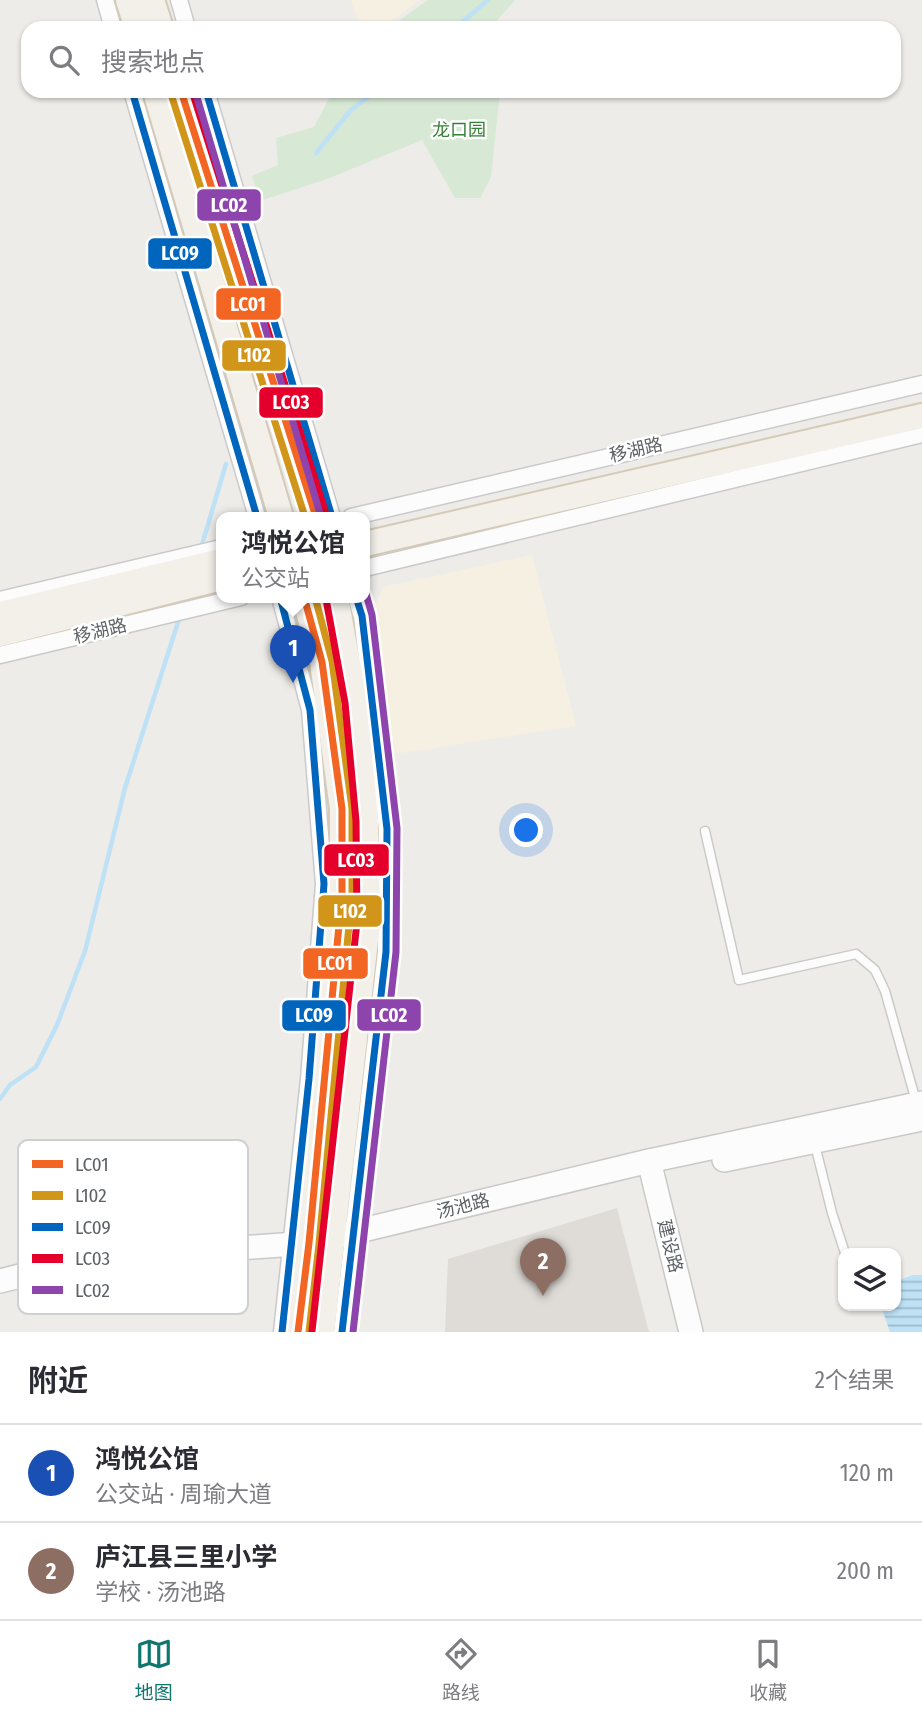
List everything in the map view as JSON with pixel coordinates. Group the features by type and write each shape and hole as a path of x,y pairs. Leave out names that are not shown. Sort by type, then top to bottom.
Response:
{"main road":[{"path":"128,0 135,21"},
{"path":"152,0 159,21"},
{"path":"157,98 280,512"},
{"path":"183,98 314,512"},
{"name":"移湖路","path":"370,527 922,401"},
{"name":"移湖路","path":"370,543 922,416"},
{"name":"移湖路","path":"0,614 199,575"},
{"name":"移湖路","path":"0,634 199,575"},
{"path":"306,603 322,662 342,809 342,893 322,1244 322,1332"},
{"path":"298,1332 322,1244 368,922 366,820 356,715 336,603"}],"street":[{"path":"105,0 111,21"},
{"path":"178,0 185,21"},
{"path":"134,98 256,512"},
{"path":"208,98 331,512"},
{"name":"移湖路","path":"370,513 922,384"},
{"path":"370,567 922,433"},
{"name":"移湖路","path":"0,655 199,575"},
{"name":"移湖路","path":"0,600 199,575 216,584"},
{"path":"282,603 310,710 324,884 309,1079 322,1244 342,1332"},
{"path":"282,1332 322,1244 386,952 387,829 362,616 358,603"},
{"name":"汤池路","path":"651,1168 814,1143 920,1108"},
{"name":"汤池路","path":"248,1252 322,1244 920,1108"},
{"name":"建设路","path":"651,1168 691,1332"},
{"name":"汤池路","path":"248,1249 322,1244"},
{"name":"汤池路","path":"0,1281 18,1276"},
{"name":"汤池路","path":"0,1292 18,1288"}],"lane":[{"path":"705,831 739,980 856,954 875,970 885,991 920,1108"},
{"path":"814,1143 843,1248"}],"shaded area":[{"path":"351,0 420,0 392,21 358,21"},
{"path":"532,555 576,726 396,754 371,614 383,587"},
{"path":"617,1208 649,1332 445,1332 448,1259"}],"green space":[{"path":"428,0 515,0 497,21 399,21"},
{"name":"龙口园","path":"329,98 499,98 491,177 480,198 455,198 422,140 327,179 260,201 252,176 278,165 276,138 314,127"}],"water":[{"path":"922,1275 922,1332 890,1332 883,1311 901,1311 901,1279"}],"waterway":[{"path":"463,21 488,0"},
{"path":"316,153 351,110 367,98"},
{"path":"201,548 226,464"},
{"path":"0,1099 10,1085 36,1067 57,1025 85,951 125,788 180,616"}],"transit line":[{"name":"LC09","path":"134,98 256,512"},
{"name":"L102","path":"172,98 303,512"},
{"name":"LC01","path":"183,98 314,512"},
{"name":"LC03","path":"194,98 325,512"},
{"name":"LC02","path":"197,98 320,512"},
{"name":"LC09","path":"208,98 331,512"},
{"name":"LC09","path":"282,603 310,710 324,884 309,1079 282,1332"},
{"name":"LC01","path":"298,1332 342,893 342,809 322,662 306,603"},
{"name":"L102","path":"309,1332 352,893 352,808 332,661 317,603"},
{"name":"LC03","path":"312,1331 357,922 356,821 345,703 327,603"},
{"name":"LC09","path":"342,1332 386,952 387,829 362,616 358,603"},
{"name":"LC02","path":"353,1332 396,952 397,828 369,603"}],"place":[{"name":"鸿悦公馆","path":"293,683"},
{"name":"庐江县三里小学","path":"543,1296"}]}
